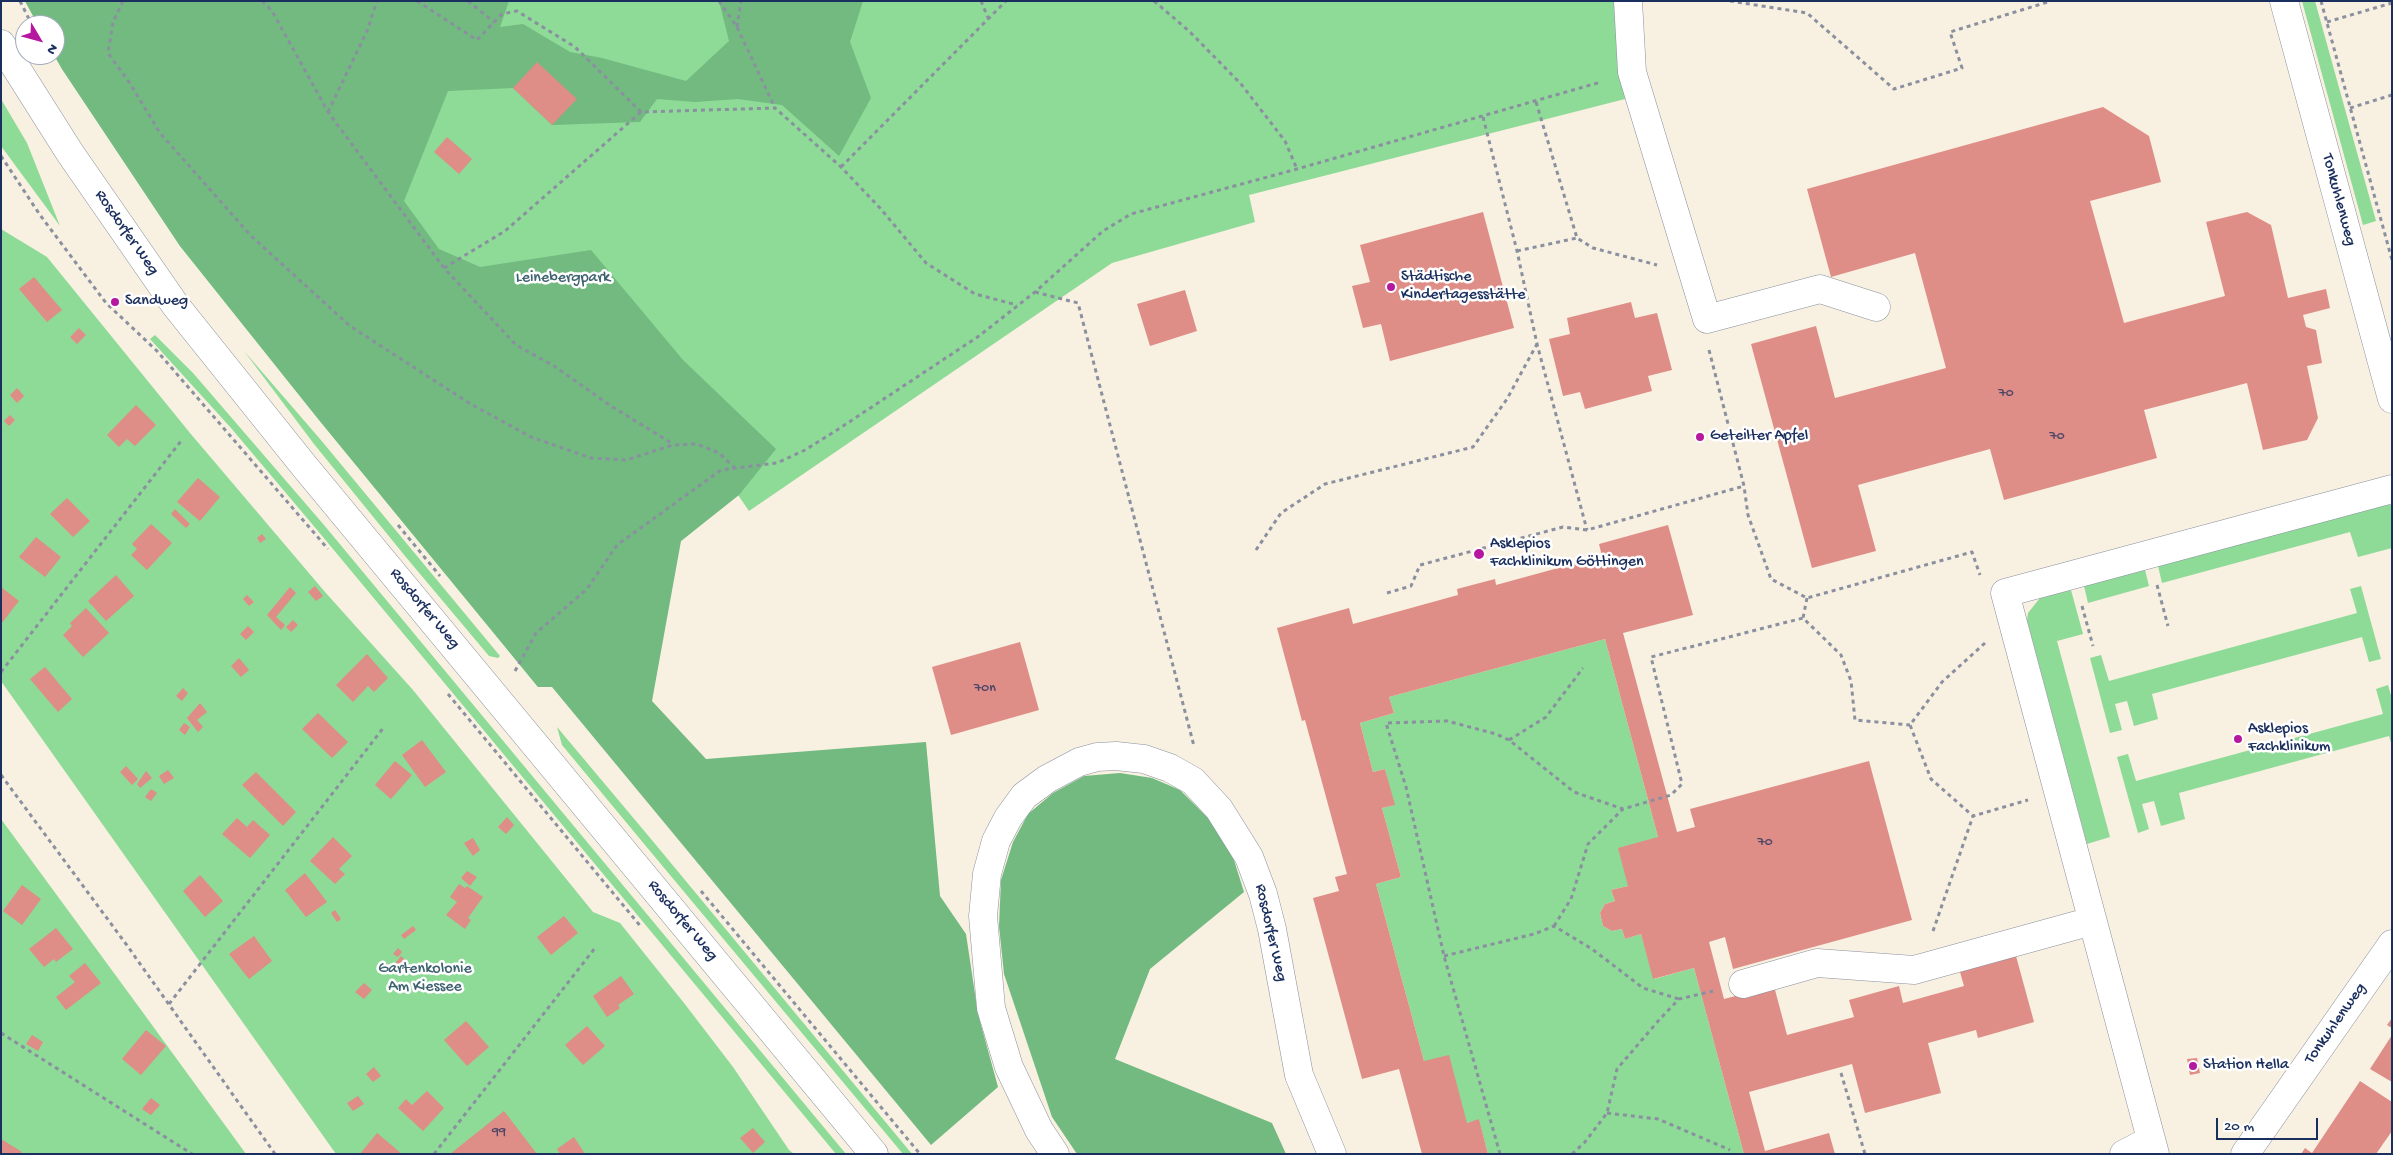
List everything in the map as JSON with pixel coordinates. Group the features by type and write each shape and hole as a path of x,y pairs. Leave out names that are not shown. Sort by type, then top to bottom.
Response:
{"street":[{"path":"1628,1 1632,72 1707,319 1820,289 1876,307"},
{"name":"Tonkuhlenweg","path":"2284,1 2392,398"},
{"name":"Rosdorfer Weg","path":"1,44 70,153 176,306 305,467 874,1154"},
{"path":"2124,1154 2153,1147 2008,606 2074,575 2392,489"},
{"name":"Rosdorfer Weg","path":"1056,1154 1039,1130 1009,1068 991,1008 983,916 987,874 996,841 1008,818 1024,796 1047,779 1079,762 1097,757 1116,756 1144,759 1170,768 1193,780 1220,809 1249,857 1263,894 1272,929 1299,1076 1332,1154"},
{"path":"1743,984 1817,963 1914,970 2092,921"},
{"name":"Tonkuhlenweg","path":"2245,1154 2392,944"}],"path":[{"path":"20,1 27,15"},
{"path":"123,1 113,22 108,53 129,82 160,133 251,236 350,326 469,403 531,437 591,458 626,460 673,445 697,444 719,453 735,468"},
{"path":"262,1 272,11 328,112 444,268 516,345 554,366 611,406 673,445"},
{"path":"328,112 367,31 377,1"},
{"path":"417,1 477,40 502,14 517,11 574,47 641,112"},
{"path":"468,1 494,22"},
{"path":"719,1 737,27 775,108 841,167 880,208 926,263 975,294 1017,306"},
{"path":"737,27 741,1"},
{"path":"981,1 989,20"},
{"path":"841,167 1006,1"},
{"path":"1154,1 1189,31 1241,84 1285,141 1297,169"},
{"path":"1730,1 1807,13 1894,89 1962,68 1950,32 2051,1"},
{"path":"2321,1 2392,260"},
{"path":"2327,22 2392,3"},
{"path":"492,691 516,670 536,633 586,589 617,545 721,470 777,463 805,450 979,336 1035,292 1103,231 1131,214 1536,102 1632,72"},
{"path":"2350,108 2392,96"},
{"path":"1536,102 1577,238 1592,248 1694,274"},
{"path":"444,268 505,231 641,112 775,108"},
{"path":"1483,117 1517,251 1537,344 1587,530"},
{"path":"1,156 40,215 106,303 157,351 334,556"},
{"path":"1517,251 1577,238"},
{"path":"1035,292 1078,303 1196,754"},
{"path":"1707,319 1704,329 1744,486 1748,515 1771,579 1807,598 1972,552 1988,603 2008,606"},
{"path":"1256,550 1281,513 1325,484 1473,447 1507,400 1537,344"},
{"path":"1,672 181,441"},
{"path":"1387,593 1411,586 1420,565 1563,527 1587,530 1744,486"},
{"path":"396,524 445,582"},
{"path":"2149,554 2168,626"},
{"path":"2074,575 2093,646"},
{"path":"1803,618 1807,598"},
{"path":"1910,725 1942,682 2008,606"},
{"path":"1803,618 1841,655 1851,681 1855,720 1910,725"},
{"path":"1444,956 1534,934 1554,926 1571,899 1588,844 1623,809 1671,795 1682,784 1651,657 1803,618"},
{"path":"510,663 522,677"},
{"path":"1510,740 1546,717 1583,668"},
{"path":"446,691 646,933"},
{"path":"1500,1154 1444,956 1406,787 1386,723 1447,721 1496,734 1510,740 1574,792 1623,809"},
{"path":"1910,725 1930,779 1973,816"},
{"path":"168,1004 384,727"},
{"path":"1,775 275,1154"},
{"path":"1973,816 2058,792"},
{"path":"1925,967 1921,951 1936,927 1973,816"},
{"path":"697,887 920,1154"},
{"path":"1554,926 1592,949 1642,988 1679,999 1743,984"},
{"path":"434,1154 595,948"},
{"path":"1572,1154 1585,1142 1606,1113 1617,1069 1679,999"},
{"path":"1,1033 192,1154"},
{"path":"1841,1073 1865,1154"},
{"path":"1606,1113 1658,1119 1730,1150"}],"green space":[{"name":"Leinebergpark","path":"25,1 1618,1 1618,46 1625,99 1249,195 1255,222 1112,263 749,511 738,495 552,645 538,687 319,420 180,246 60,65 65,65 65,15 33,15"},
{"path":"25,1 509,1 500,27 523,24 570,52 602,58 686,81 729,41 719,1 863,1 850,42 871,98 839,156 782,105 738,99 695,102 657,99 640,122 552,125 513,88 448,91 404,201 439,249 480,267 591,250 683,360 776,449 739,495 681,541 652,701 706,759 926,742 940,896 966,934 978,1014 998,1087 931,1145 552,687 538,687 319,420 180,246 60,65 65,65 65,15 33,15"},
{"path":"2302,1 2315,1 2376,221 2363,225"},
{"path":"1,99 27,143 60,226 1,146"},
{"name":"Gartenkolonie Am Kiessee","path":"1,229 47,257 190,433 325,592 413,690 593,912 620,923 733,1067 789,1150 794,1154 336,1154 1,681"},
{"path":"155,335 193,373 324,525 846,1154 836,1154 318,531 231,428 150,339"},
{"path":"244,351 320,439 500,656 498,658 489,656 405,556 314,444"},
{"path":"2385,504 2392,505 2392,548 2358,557 2350,532 2162,583 2158,566"},
{"path":"2145,570 2149,586 2088,603 2084,586"},
{"path":"2361,586 2381,659 2369,662 2362,637 2152,694 2158,719 2134,726 2127,701 2115,704 2122,730 2110,733 2090,658 2101,655 2109,681 2357,613 2350,589"},
{"path":"2071,590 2083,634 2057,641 2110,837 2087,844 2027,620 2028,613 2040,598"},
{"path":"1605,639 1658,837 1628,886 1611,890 1615,901 1605,904 1600,913 1603,926 1612,931 1622,929 1625,939 1641,934 1654,979 1694,968 1744,1154 1488,1154 1479,1120 1467,1123 1424,1061 1376,884 1401,877 1382,808 1394,805 1385,769 1373,772 1360,723 1394,713 1389,697"},
{"path":"2388,685 2392,699 2392,746 2389,736 2179,793 2185,819 2161,826 2154,801 2142,804 2149,829 2138,833 2117,757 2128,754 2136,781 2383,714 2376,689"},
{"path":"557,727 912,1154 903,1154 645,845 562,745"},
{"path":"1120,773 1152,778 1180,790 1208,818 1233,857 1244,892 1150,969 1115,1059 1272,1123 1286,1154 1077,1154 1052,1117 1004,974 999,926 1001,880 1013,842 1028,814 1053,793 1084,776"},
{"path":"1,819 144,1014 246,1154 1,1154"}],"building":[{"path":"537,62 577,99 552,125 513,88"},
{"path":"2103,107 2149,136 2161,182 2090,201 2124,323 2225,296 2206,222 2247,212 2271,225 2288,298 2326,289 2330,308 2303,315 2306,327 2316,330 2322,363 2307,366 2318,418 2307,440 2263,450 2247,383 2144,410 2157,458 2004,500 1990,449 1858,485 1876,551 1812,568 1751,344 1816,326 1835,398 1946,368 1915,253 1831,277 1807,189"},
{"path":"447,137 472,159 459,174 434,152"},
{"path":"1483,212 1514,328 1390,361 1381,324 1363,328 1352,286 1370,282 1360,245"},
{"path":"34,277 62,310 47,322 19,289"},
{"path":"1185,290 1197,331 1150,346 1137,304"},
{"path":"1631,302 1635,318 1657,313 1672,370 1648,376 1652,391 1585,409 1580,392 1563,396 1549,339 1570,334 1567,318"},
{"path":"79,328 86,335 77,344 70,337"},
{"path":"17,388 24,396 17,403 10,395"},
{"path":"136,405 156,425 135,446 127,439 119,447 107,435"},
{"path":"10,415 15,420 9,426 4,421"},
{"path":"198,478 220,497 200,521 177,502"},
{"path":"67,498 90,521 73,537 50,514"},
{"path":"175,509 190,524 186,528 171,514"},
{"path":"151,524 172,543 147,570 131,555 137,549 132,544"},
{"path":"1668,525 1693,615 1623,633 1677,832 1695,827 1690,809 1869,761 1912,920 1733,969 1725,937 1709,942 1724,999 1774,986 1787,1035 1854,1017 1849,1000 1899,986 1903,1003 1964,986 1960,972 2016,956 2034,1022 1978,1038 1976,1030 1928,1043 1941,1093 1865,1113 1852,1064 1749,1092 1765,1151 1829,1133 1835,1154 1744,1154 1694,968 1653,979 1641,934 1625,939 1622,929 1612,931 1603,926 1600,913 1605,904 1615,901 1611,890 1628,886 1618,848 1658,837 1605,639 1389,697 1394,713 1360,723 1373,772 1385,769 1395,805 1382,808 1401,877 1376,884 1424,1061 1449,1055 1467,1123 1479,1119 1488,1154 1422,1154 1399,1069 1362,1079 1313,898 1339,891 1335,877 1347,874 1305,720 1302,721 1277,628 1349,608 1353,624 1458,595 1457,589 1495,579 1496,585 1602,556 1599,544"},
{"path":"262,534 266,539 260,543 257,538"},
{"path":"36,537 61,557 45,577 19,557"},
{"path":"116,575 134,596 106,621 88,601"},
{"path":"315,586 323,596 316,601 308,592"},
{"path":"1,587 19,601 1,624"},
{"path":"290,587 296,593 276,617 285,625 281,630 267,615"},
{"path":"247,595 254,602 249,606 243,599"},
{"path":"86,608 109,633 83,657 63,635 72,626 70,623"},
{"path":"293,620 298,625 291,632 286,627"},
{"path":"248,626 254,632 246,640 240,634"},
{"path":"1020,642 1039,710 951,735 932,667"},
{"path":"367,654 388,678 374,692 368,686 353,702 336,685"},
{"path":"239,658 249,670 241,677 231,666"},
{"path":"45,667 72,699 58,712 30,679"},
{"path":"183,688 188,693 182,701 176,696"},
{"path":"200,703 207,712 197,720 203,727 198,732 187,718"},
{"path":"318,713 348,742 332,758 302,729"},
{"path":"184,723 190,727 185,735 179,730"},
{"path":"422,740 446,772 425,787 402,755"},
{"path":"395,761 412,775 391,799 375,785"},
{"path":"126,766 138,779 132,785 120,772"},
{"path":"168,770 174,778 164,784 159,776"},
{"path":"146,771 152,778 140,788 137,784"},
{"path":"256,772 296,812 283,826 242,785"},
{"path":"151,789 157,793 151,801 145,797"},
{"path":"507,817 514,825 506,834 498,827"},
{"path":"237,818 247,827 253,820 270,835 250,858 222,834"},
{"path":"333,837 352,856 339,869 345,874 335,884 310,861"},
{"path":"473,838 480,850 473,856 464,843"},
{"path":"467,871 477,877 470,886 461,878"},
{"path":"305,873 327,902 306,917 285,890"},
{"path":"200,875 223,901 205,917 183,891"},
{"path":"459,884 465,888 467,886 483,897 468,918 471,920 465,929 446,915 457,902 450,897"},
{"path":"22,885 41,899 22,925 3,911"},
{"path":"335,910 341,919 337,922 331,913"},
{"path":"564,916 578,933 551,955 537,937"},
{"path":"413,926 416,930 404,939 401,935"},
{"path":"56,928 73,949 56,962 54,959 44,967 29,949"},
{"path":"254,936 272,961 249,979 229,954"},
{"path":"398,948 402,952 398,957 393,954"},
{"path":"401,956 406,961 398,970 393,966"},
{"path":"384,962 390,966 384,974 378,970"},
{"path":"85,963 101,983 66,1010 56,997 75,982 69,976"},
{"path":"621,976 634,994 618,1005 620,1008 607,1017 593,996"},
{"path":"364,983 372,990 364,999 355,992"},
{"path":"2392,1018 2392,1028 2387,1025"},
{"path":"466,1021 489,1047 467,1066 444,1040"},
{"path":"587,1026 605,1046 583,1065 565,1045"},
{"path":"146,1030 166,1046 141,1075 122,1059"},
{"path":"32,1035 43,1042 38,1051 26,1044"},
{"path":"2392,1035 2392,1082 2370,1069"},
{"name":"Station Hella","path":"2197,1058 2200,1073 2190,1075 2187,1059"},
{"path":"374,1067 381,1076 373,1082 366,1074"},
{"path":"2360,1081 2392,1102 2392,1131 2376,1154 2301,1154 2305,1148 2312,1153"},
{"path":"427,1091 444,1108 423,1131 398,1108 406,1099 412,1105"},
{"path":"358,1096 364,1104 353,1111 347,1103"},
{"path":"151,1098 160,1105 151,1115 142,1109"},
{"path":"504,1111 537,1154 450,1154"},
{"path":"753,1128 765,1142 753,1153 740,1138"},
{"path":"377,1133 402,1154 360,1154"},
{"path":"574,1137 585,1154 560,1154 557,1149"},
{"path":"1,1139 22,1152 21,1154 1,1154"}],"place":[{"name":"Städtische Kindertagesstätte","path":"1391,287"},
{"name":"Sandweg","path":"115,302"},
{"name":"Geteilter Apfel","path":"1700,437"},
{"name":"Asklepios Fachklinikum Göttingen","path":"1479,554"},
{"name":"Asklepios Fachklinikum","path":"2238,739"},
{"name":"Station Hella","path":"2193,1066"}]}
